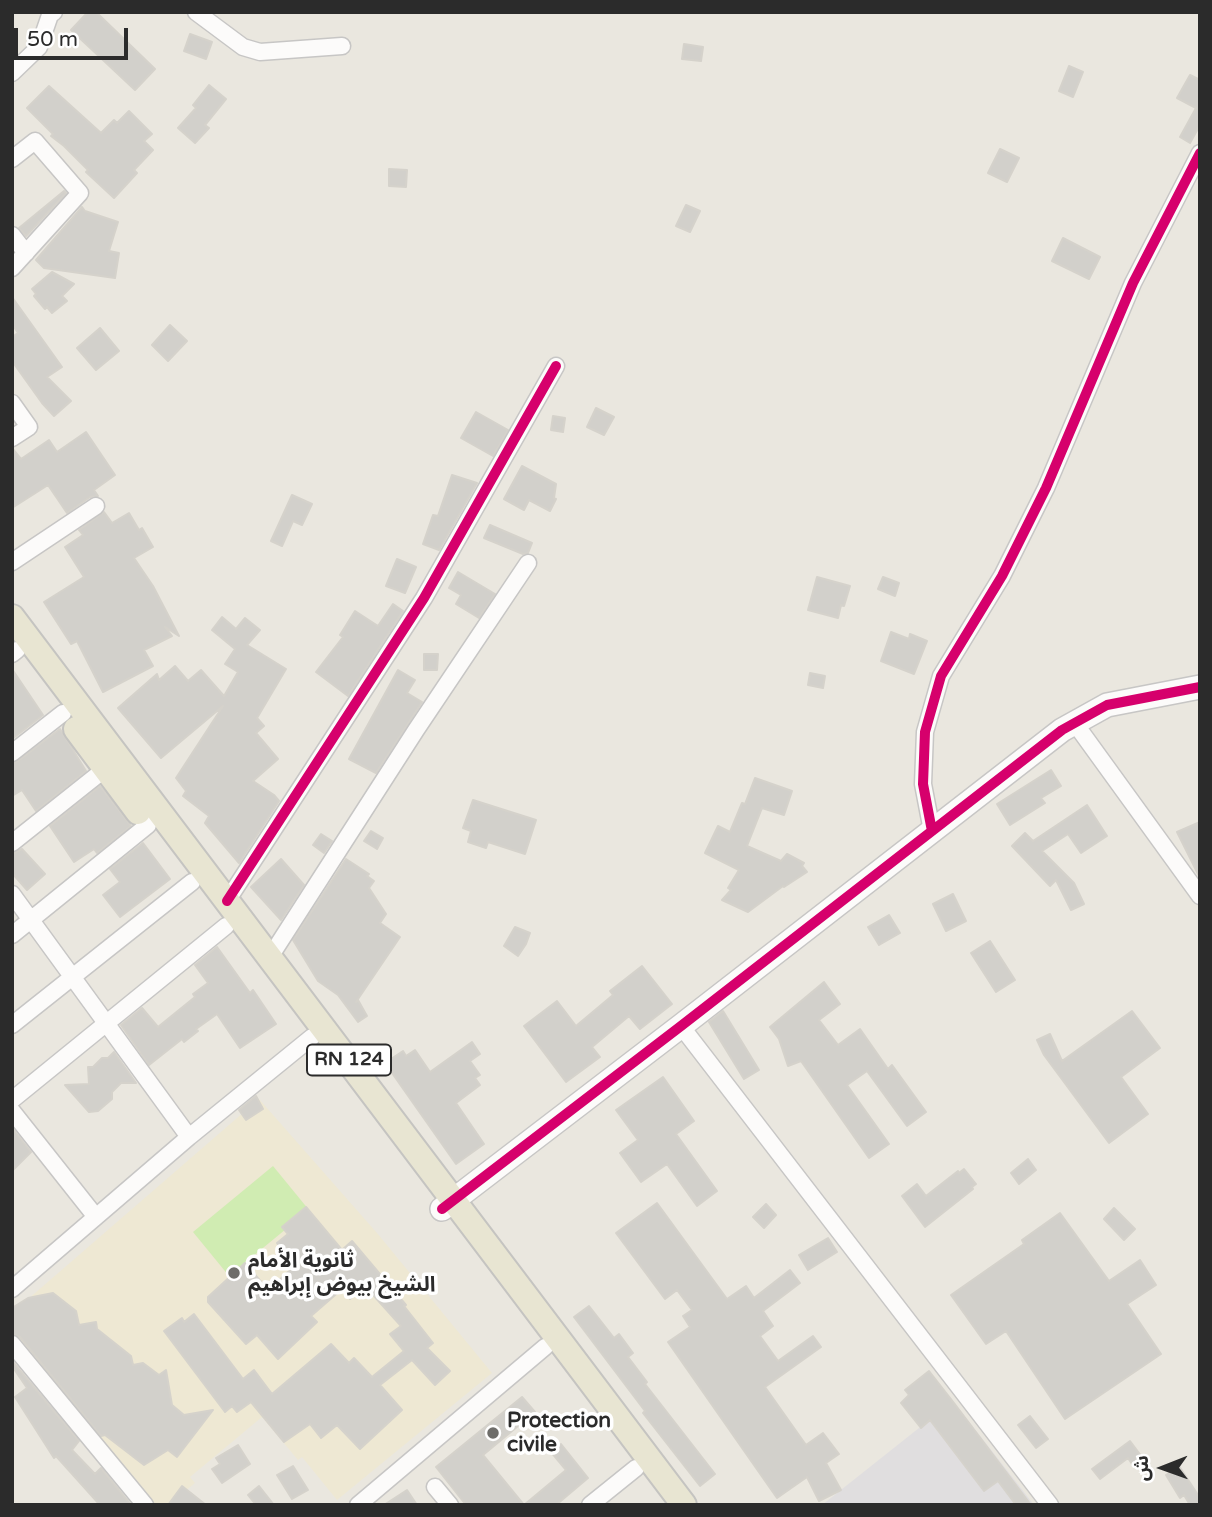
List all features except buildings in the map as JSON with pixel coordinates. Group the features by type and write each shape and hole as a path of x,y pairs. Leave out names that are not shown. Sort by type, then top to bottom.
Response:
{"main road":[{"name":"RN 124","path":"12,617 270,957 447,1204 545,1347 664,1505"},
{"name":"RN 124","path":"14,650 312,1037 684,1505"}],"street":[{"path":"12,73 39,47 50,15 54,12"},
{"path":"196,12 243,47 260,52 342,46"},
{"path":"12,159 35,141 80,193 12,268"},
{"path":"932,831 923,784 925,732 941,676 1002,576 1046,488 1133,283 1200,153"},
{"path":"12,234 26,253"},
{"path":"228,901 424,598 556,366"},
{"path":"12,403 29,427 12,438"},
{"path":"12,562 96,506"},
{"path":"270,957 408,741 528,563"},
{"path":"447,1204 1074,722 1107,705 1200,687"},
{"path":"12,753 63,713"},
{"path":"1074,722 1200,896"},
{"path":"12,843 105,769"},
{"path":"12,935 149,825"},
{"path":"12,1026 192,882"},
{"path":"12,894 189,1137"},
{"path":"12,1100 226,926"},
{"path":"681,1026 1050,1505"},
{"path":"12,1290 189,1137 312,1037"},
{"path":"12,1111 96,1217"},
{"path":"12,1344 145,1505"},
{"path":"358,1505 545,1347"},
{"path":"590,1505 636,1468"},
{"path":"435,1487 450,1505"}],"shaded area":[{"name":"ثانوية الأمام الشيخ بيوض إبراهيم","path":"259,1099 377,1233 492,1373 337,1500 302,1457 298,1460 262,1417 190,1477 195,1483 168,1505 156,1505 12,1341 12,1313"},
{"path":"953,1401 1034,1505 822,1505"}],"green space":[{"path":"273,1166 309,1210 229,1276 193,1232"}],"cycle path":[{"path":"932,831 923,784 925,732 941,676 1002,576 1046,488 1133,283 1200,153"},
{"path":"227,901 424,598 556,366"},
{"path":"442,1209 1062,730 1107,705 1200,687"}],"place":[{"name":"ثانوية الأمام الشيخ بيوض إبراهيم","path":"234,1273"},
{"name":"Protection civile","path":"493,1433"}]}
